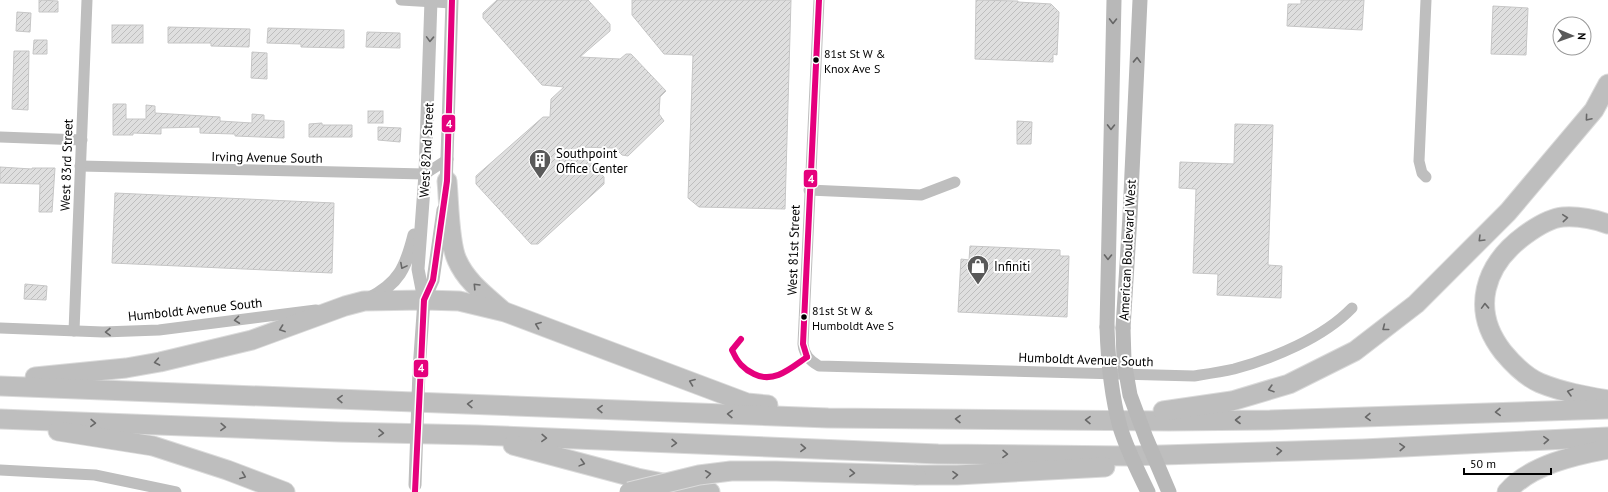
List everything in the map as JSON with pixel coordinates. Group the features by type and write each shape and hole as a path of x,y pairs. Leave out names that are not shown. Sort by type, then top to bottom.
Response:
{"highway":[{"path":"1131,420 1167,410 1232,401 1289,384 1355,351 1416,304 1508,212 1594,110 1608,84"},
{"path":"447,181 453,247 457,260 466,276 477,288 505,312"},
{"path":"1608,224 1583,218 1562,217 1531,230 1507,249 1495,267 1489,279 1485,295 1484,309 1489,329 1498,346 1509,360 1525,373 1539,383 1572,393 1608,400"},
{"path":"0,380 126,368 160,362 252,340 345,306 364,301 459,301 505,312 747,403 936,419"},
{"path":"0,386 828,418 1270,420 1608,409"},
{"path":"6,420 340,432 477,435 938,454 1128,456 1371,449 1608,437"},
{"path":"6,420 62,432 153,446 227,470 286,492"},
{"path":"477,435 636,478 710,492"},
{"path":"1507,492 1524,478 1550,465 1585,453 1608,449"},
{"path":"629,492 699,475 731,471 957,475 1145,465 1223,453"}],"main road":[{"name":"American Boulevard West","path":"1114,0 1107,327 1109,365 1112,392 1121,428 1134,462 1148,492"},
{"name":"American Boulevard West","path":"1140,0 1123,328 1124,361 1130,395 1169,492"},
{"path":"1112,88 1136,90"}],"street":[{"name":"West 83rd Street","path":"74,331 87,0"},
{"path":"401,0 452,2"},
{"name":"West 82nd Street","path":"415,488 419,370 424,300 418,269 425,174 431,0"},
{"name":"West 81st Street","path":"807,357 803,344 819,0"},
{"path":"1426,0 1420,161 1422,173 1426,177"},
{"name":"West 82nd Street","path":"424,300 433,280 447,181 452,2"},
{"path":"0,137 82,140"},
{"path":"425,174 448,159"},
{"name":"Irving Avenue South","path":"80,166 425,174"},
{"path":"809,190 921,195 955,182"},
{"path":"364,301 382,292 404,268 423,203"},
{"name":"Humboldt Avenue South","path":"0,328 103,332 159,330 345,306"},
{"name":"Humboldt Avenue South","path":"807,357 819,366 1194,376 1233,369 1271,357 1324,330 1341,319 1352,308"},
{"path":"0,470 95,475 176,492"}],"building":[{"path":"39,0 58,1 58,12 39,12"},
{"path":"497,0 588,0 610,24 610,31 580,57 620,59 626,54 631,54 666,91 660,97 659,114 664,121 628,156 622,155 615,148 577,147 604,177 604,184 538,244 531,244 476,184 476,176 543,117 550,117 551,99 564,87 542,85 483,18 483,13"},
{"path":"632,0 791,0 785,209 699,207 688,198 693,55 664,54 632,15"},
{"path":"976,0 1018,1 1051,4 1059,12 1057,55 1053,54 1053,62 975,59"},
{"path":"1301,0 1364,0 1362,30 1287,26 1288,4 1301,4"},
{"path":"1493,6 1528,8 1526,55 1491,54"},
{"path":"17,12 31,13 30,32 16,31"},
{"path":"112,25 143,25 143,43 112,43"},
{"path":"168,27 250,29 249,47 211,46 211,43 168,43"},
{"path":"268,28 344,30 344,48 301,47 301,44 267,43"},
{"path":"367,32 400,33 400,48 366,47"},
{"path":"34,40 47,40 47,54 33,54"},
{"path":"14,51 29,51 28,110 12,109"},
{"path":"252,52 267,53 267,79 251,78"},
{"path":"113,104 126,104 126,119 146,119 146,105 155,106 155,113 220,117 220,121 252,123 252,114 264,115 264,120 284,121 284,138 200,133 200,127 161,128 161,134 133,133 133,135 113,135"},
{"path":"368,111 383,111 383,123 368,123"},
{"path":"1017,121 1032,122 1031,144 1017,144"},
{"path":"322,123 322,125 352,125 352,137 309,137 309,124"},
{"path":"1235,124 1273,125 1268,265 1282,266 1281,298 1217,295 1218,274 1193,273 1196,189 1179,188 1180,162 1234,164"},
{"path":"378,127 401,128 400,142 378,140"},
{"path":"0,167 32,169 55,168 52,212 39,212 40,184 0,183"},
{"path":"115,193 334,203 332,273 112,263"},
{"path":"970,246 1060,250 1060,256 1069,256 1067,317 958,312 961,259 969,260"},
{"path":"25,284 47,286 46,300 24,299"}],"transit line":[{"name":"4","path":"415,492 424,300 433,280 447,181 452,0"},
{"name":"4","path":"807,357 803,344 819,0"},
{"name":"4","path":"741,339 732,350 736,358 747,370 761,377 775,376 782,373 807,357"}],"place":[{"name":"81st St W & Knox Ave S","path":"816,60"},
{"name":"Southpoint Office Center","path":"540,180"},
{"name":"Infiniti","path":"978,286"},
{"name":"81st St W & Humboldt Ave S","path":"804,317"}]}
